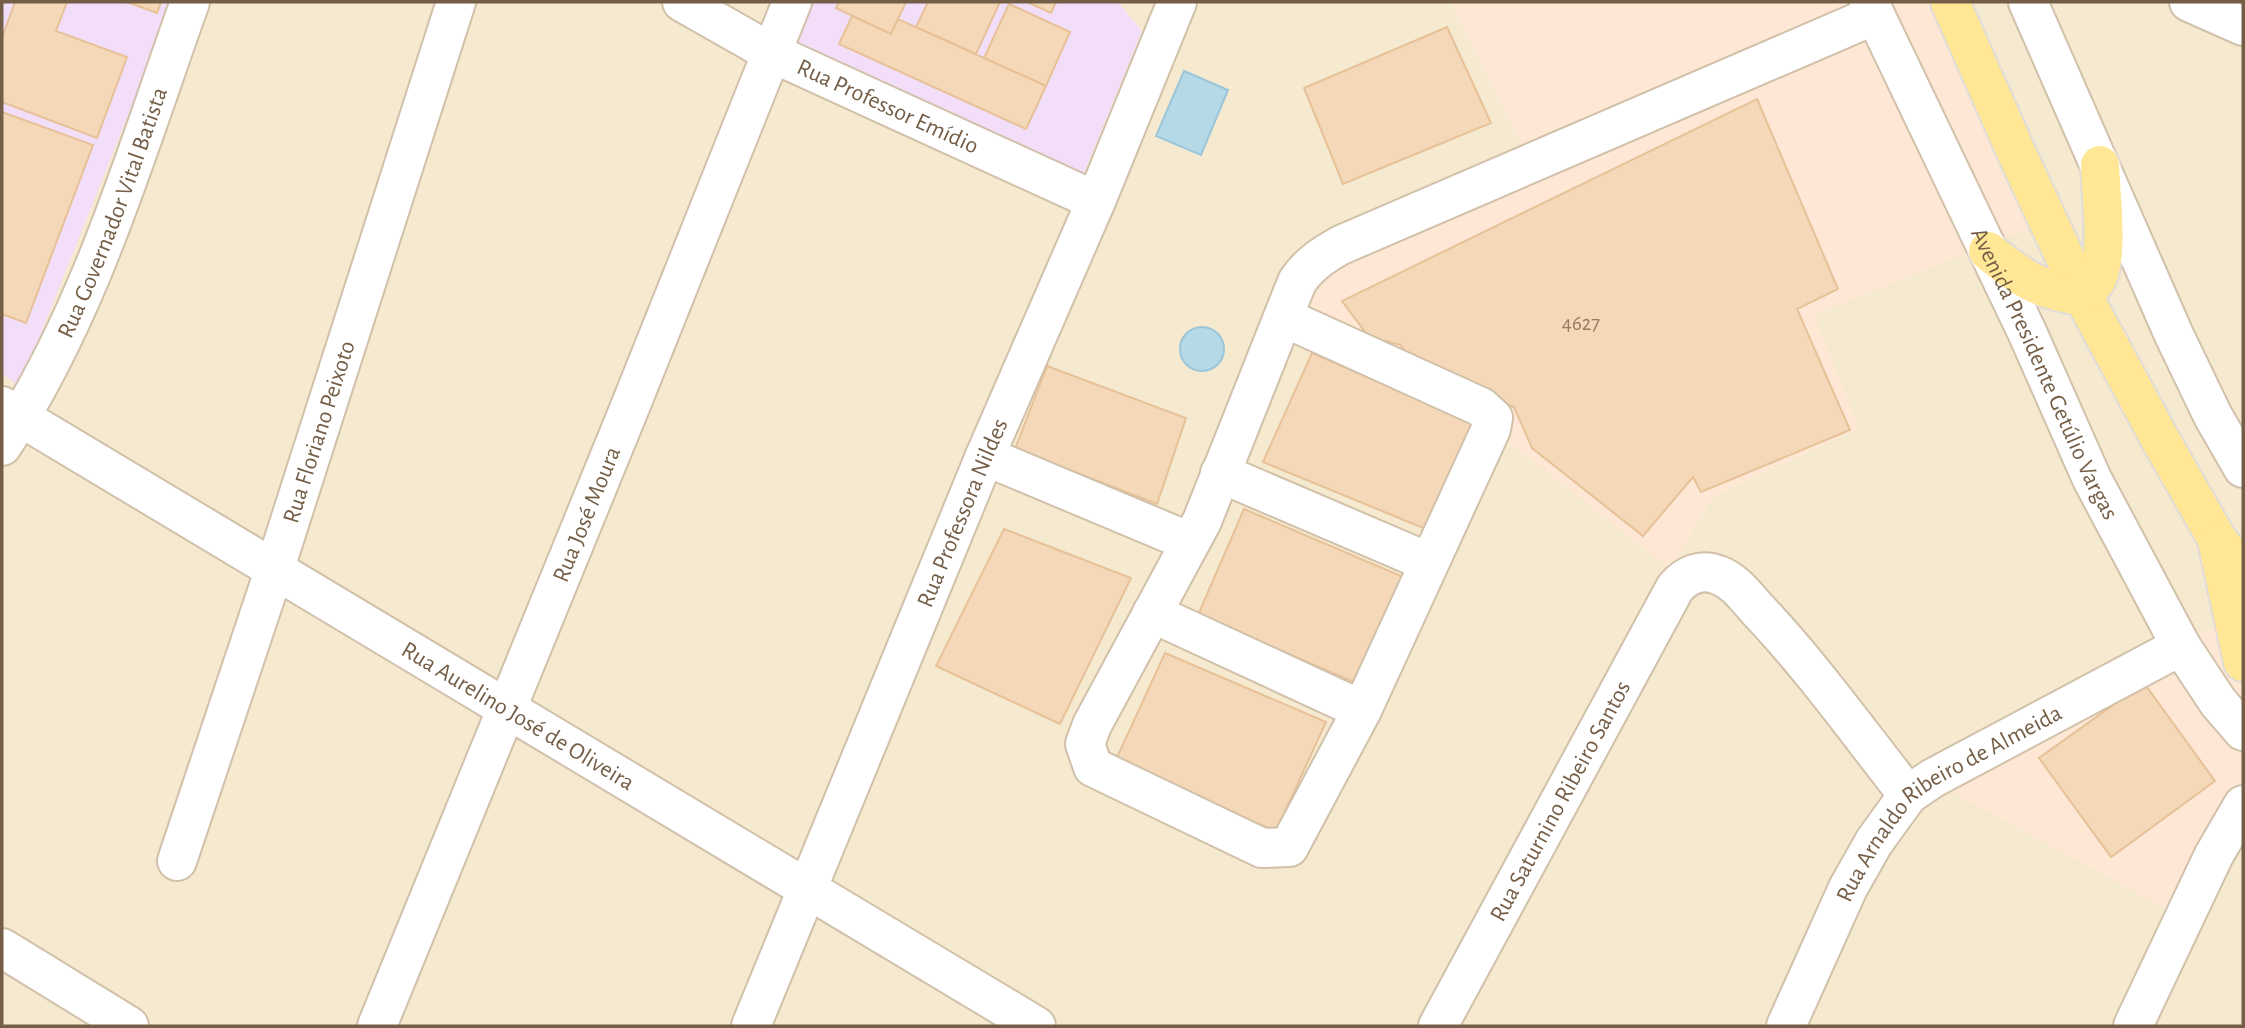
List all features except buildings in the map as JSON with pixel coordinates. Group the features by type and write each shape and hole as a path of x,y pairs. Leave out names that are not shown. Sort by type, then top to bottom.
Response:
{"main road":[{"path":"1950,2 2083,296 2217,539 2243,572"},
{"path":"2083,296 2096,279 2102,261 2100,165"},
{"path":"1988,251 2020,276 2055,292 2083,296"},
{"path":"2217,539 2243,662"}],"street":[{"name":"Rua Governador Vital Batista","path":"8,423 75,313 112,219 190,2"},
{"name":"Rua Floriano Peixoto","path":"177,860 274,571 456,2"},
{"name":"Rua Professor Emídio","path":"682,2 770,52 1096,201"},
{"name":"Rua José Moura","path":"377,1026 792,2"},
{"name":"Rua Professora Nildes","path":"751,1026 985,456 1096,201 1177,2"},
{"path":"2028,2 2174,335 2213,416 2243,468"},
{"path":"2189,2 2243,26"},
{"path":"1283,317 1481,407 1493,418 1491,429 1362,710 1289,847 1278,849 1262,848 1093,767 1085,744 1092,725 1202,521 1283,317 1304,272 1313,262 1341,245 1872,9"},
{"name":"Avenida Presidente Getúlio Vargas","path":"1872,9 1988,251 2092,479 2181,646 2218,702 2243,731"},
{"name":"Rua Aurelino José de Oliveira","path":"8,423 274,571 1036,1026"},
{"path":"985,456 1190,542"},
{"path":"1220,473 1428,562"},
{"name":"Rua Saturnino Ribeiro Santos","path":"1438,1026 1675,588 1683,579 1698,572 1716,574 1732,583 1777,630 1908,795"},
{"path":"1152,613 1362,710"},
{"name":"Rua Arnaldo Ribeiro de Almeida","path":"1786,1026 1848,888 1874,842 1908,795 1933,778 2181,646"},
{"path":"2133,1026 2214,855 2243,805"},
{"path":"2,948 129,1026"}],"shaded area":[{"path":"2,2 810,2 1142,31 1118,2 1450,2 1537,176 1493,404 1670,568 1713,497 1859,428 1813,315 2064,214 1967,2 2243,2 2243,1026 2,1026"},
{"path":"2,2 173,2 20,386 2,374"},
{"path":"810,2 1118,2 1142,31 1069,210 781,71"},
{"path":"1450,2 1967,2 2064,214 1814,315 1859,428 1713,497 1670,569 1510,443 1493,404 1303,317 1334,267 1537,176"},
{"path":"2243,610 2243,825 2170,911 1946,789"}],"water":[{"path":"1184,71 1228,90 1201,155 1156,136"},
{"path":"1202,327 1217,334 1224,349 1217,364 1202,371 1187,364 1180,349 1187,334"}]}
